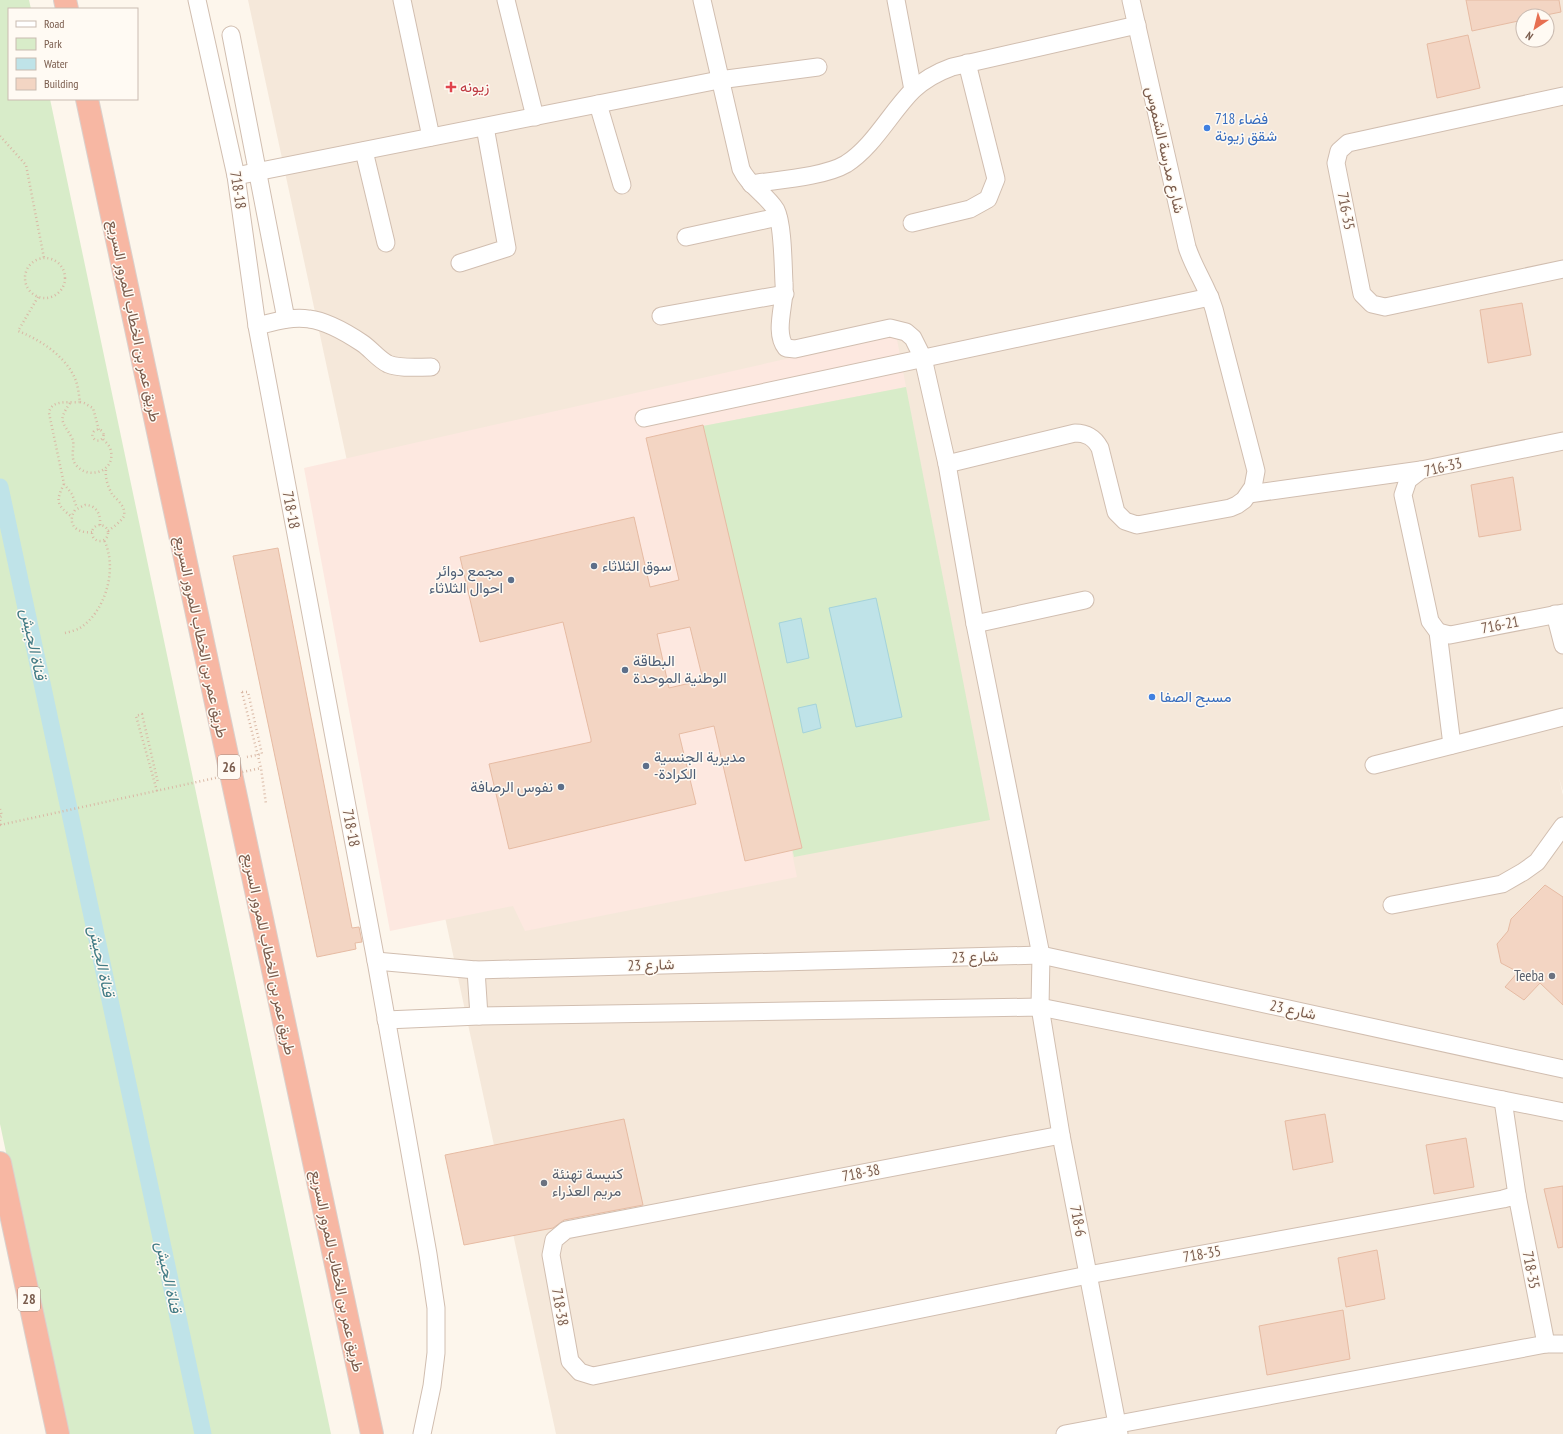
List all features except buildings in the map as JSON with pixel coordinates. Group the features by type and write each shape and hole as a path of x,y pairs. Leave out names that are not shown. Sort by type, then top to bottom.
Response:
{"highway":[{"name":"طريق عمر بن الخطاب للمرور السريع","path":"86,100 372,1434"},
{"name":"28","path":"0,1163 58,1434"}],"street":[{"name":"718-18","path":"197,0 236,176 257,326 376,961 428,1254 436,1308 436,1353 432,1386 422,1434"},
{"path":"402,0 431,137"},
{"path":"506,0 535,117"},
{"path":"661,316 785,294 778,217 771,204 751,184 741,168 719,80 702,0"},
{"path":"896,0 913,90"},
{"name":"شارع مدرسة الشموس","path":"1131,0 1187,247 1210,297 1254,464 1255,480 1249,494"},
{"path":"751,184 822,173 845,164 863,150 913,90 924,80 938,72 967,63 1137,25"},
{"path":"231,35 286,319"},
{"path":"912,222 970,209 988,199 996,179 967,63"},
{"path":"236,176 719,80 818,67"},
{"name":"716-35","path":"1563,96 1348,143 1339,151 1336,163 1362,294 1372,304 1386,307 1563,269"},
{"path":"598,104 622,185"},
{"path":"460,263 507,248 485,127"},
{"path":"364,151 386,243"},
{"path":"686,237 778,217"},
{"name":"718-6","path":"785,294 780,326 781,342 786,348 795,349 890,328 906,332 913,338 923,358 947,464 975,624 1041,955 1040,1007 1061,1135 1118,1429"},
{"path":"644,418 1210,297"},
{"path":"257,326 286,319 308,318 335,328 362,343 388,364 397,366 431,367"},
{"path":"947,464 1080,433 1090,436 1100,448 1114,506 1120,517 1131,524 1144,525 1230,508 1244,500 1249,494 1421,470"},
{"name":"716-33","path":"1438,632 1430,621 1403,494 1408,480 1421,470 1563,441"},
{"path":"975,624 1086,600"},
{"path":"1559,614 1563,645"},
{"name":"716-21","path":"1438,632 1450,635 1559,614"},
{"path":"1438,632 1452,745"},
{"path":"1374,765 1563,717"},
{"path":"1392,905 1502,884 1537,862 1563,826"},
{"name":"شارع 23","path":"376,961 476,970 1041,955 1563,1069"},
{"path":"476,970 479,1016"},
{"path":"386,1020 479,1016 1040,1007 1563,1112"},
{"path":"1503,1100 1516,1195"},
{"name":"718-38","path":"1061,1135 566,1230 554,1240 551,1255 570,1361 580,1372 593,1376 1088,1275"},
{"name":"718-35","path":"1088,1275 1516,1195 1546,1344"},
{"path":"1065,1434 1118,1429 1546,1344 1563,1344"}],"path":[{"path":"0,136 26,165 44,258"},
{"path":"44,258 50,258 61,266 66,278 61,290 56,295 44,298 38,297 28,288 26,275 28,268 32,263 44,258"},
{"path":"38,297 18,331 32,337 47,347 67,366 76,381 80,402"},
{"path":"77,508 72,494 64,484 49,413 53,406 58,403 84,402 93,408 99,430 103,433 103,439 111,451 111,459 106,469 106,477 112,494 122,506 124,516 108,531 108,536 104,540 97,541 93,537 92,532"},
{"path":"70,403 63,413 63,422 73,442 72,452 76,464 90,474 101,472 106,469"},
{"path":"99,430 94,432 93,439 98,441 103,439"},
{"path":"64,484 58,499 59,505 72,517"},
{"path":"92,532 79,532 74,526 72,517 77,508 85,505 94,507 99,512 101,519 100,526"},
{"path":"92,532 97,526 104,527 108,531"},
{"path":"65,633 79,628 91,619 99,608 110,576 110,559 108,548 104,540"},
{"path":"228,761 262,754 248,692 242,692 261,768 266,804"},
{"path":"157,791 136,716 142,714 158,783"},
{"path":"0,820 1,825 261,768"},
{"path":"0,809 2,816 0,817"}],"shaded area":[{"path":"248,0 1563,0 1563,792 1559,778 1563,795 1563,1434 556,1434"},
{"path":"896,334 906,387 703,426 797,877 525,931 513,906 390,931 304,468"}],"green space":[{"path":"0,0 29,0 31,8 8,8 8,100 50,100 331,1434 66,1434 0,1124"},
{"path":"906,387 990,820 794,857 703,426"}],"water":[{"path":"876,598 902,717 856,727 829,608"},
{"path":"801,618 809,658 787,663 779,623"},
{"path":"816,704 821,728 803,733 798,708"}],"waterway":[{"name":"قناة الجيش","path":"0,487 203,1434"}],"place":[{"name":"زيونه","path":"451,87"},
{"name":"فضاء 718 شقق زيونة","path":"1207,128"},
{"name":"سوق الثلاثاء","path":"594,566"},
{"name":"مجمع دوائر احوال الثلاثاء","path":"511,580"},
{"name":"البطاقة الوطنية الموحدة","path":"625,670"},
{"name":"مسبح الصفا","path":"1152,697"},
{"name":"مديرية الجنسية -الكرادة","path":"646,766"},
{"name":"نفوس الرصافة","path":"561,787"},
{"name":"Teeba","path":"1552,976"},
{"name":"كنيسة تهنئة مريم العذراء","path":"544,1183"}]}
